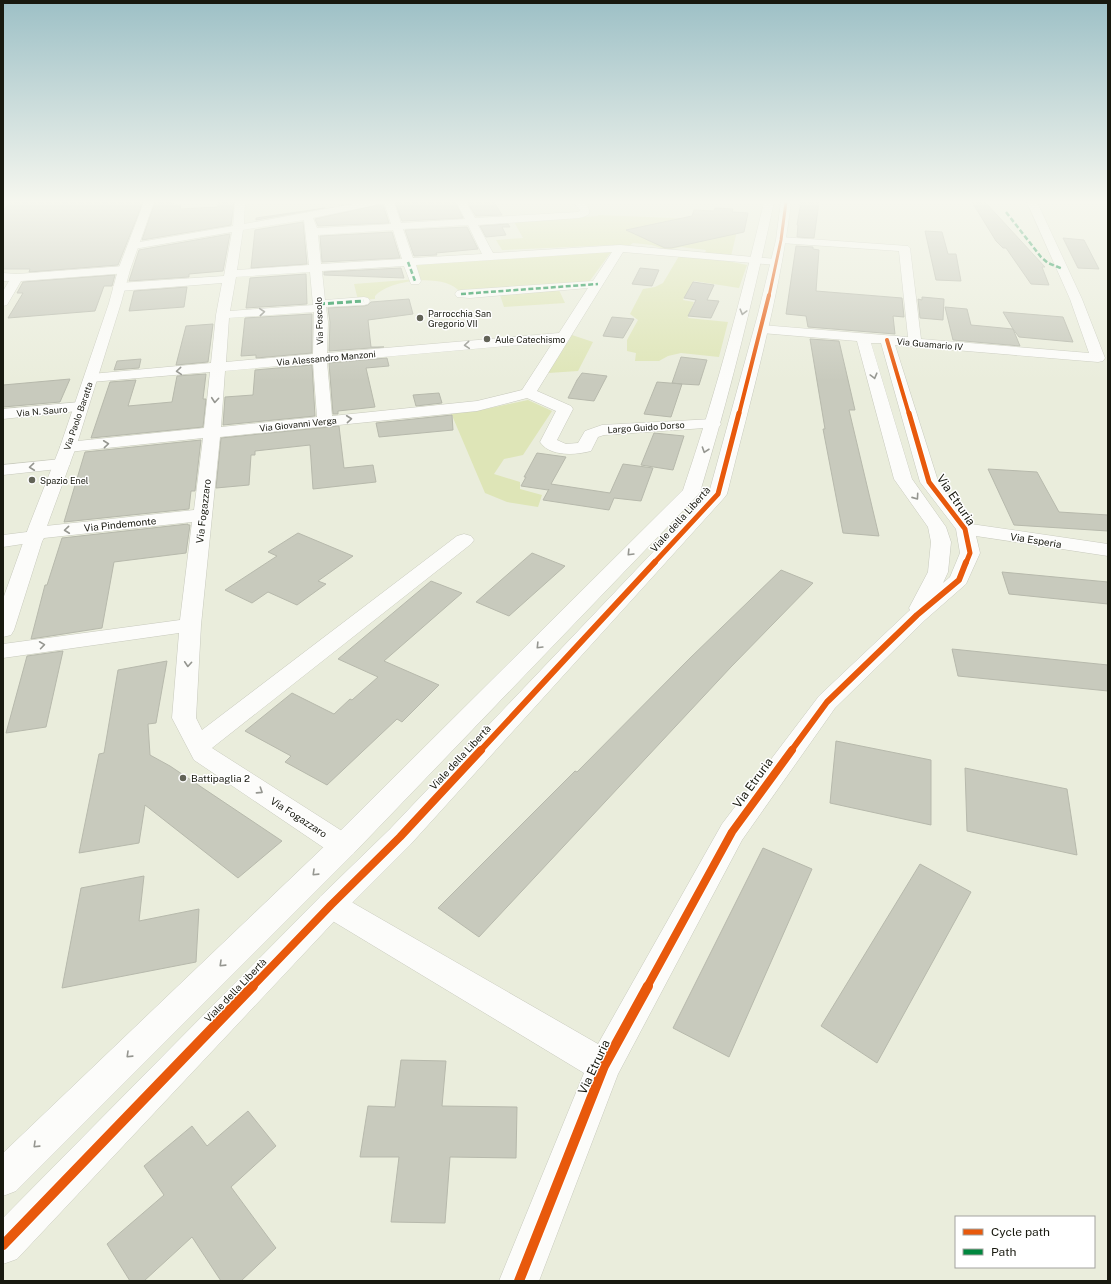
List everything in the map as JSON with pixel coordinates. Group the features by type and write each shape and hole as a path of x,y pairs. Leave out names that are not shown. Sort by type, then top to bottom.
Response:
{"street":[{"name":"Via Paolo Baratta","path":"3,630 68,447 127,262"},
{"name":"Via Fogazzaro","path":"231,262 228,277 190,625 184,718 203,754 343,846"},
{"name":"Via Foscolo","path":"314,262 321,322 320,355 324,422"},
{"path":"119,287 315,268 408,262 415,281"},
{"path":"528,393 562,337 611,262"},
{"name":"Viale della Libertà","path":"3,1178 343,846 691,492 768,262"},
{"name":"Viale della Libertà","path":"3,1245 331,905 400,837 718,494 761,330 770,262"},
{"path":"906,262 915,343"},
{"name":"Via Guamario IV","path":"761,330 1098,358 1076,298 1059,262"},
{"path":"3,277 17,278 124,270"},
{"path":"3,302 17,278"},
{"path":"461,294 598,284"},
{"path":"224,315 364,301"},
{"name":"Via Alessandro Manzoni","path":"91,378 320,355 562,337"},
{"name":"Via Etruria","path":"864,338 903,479 936,527 941,542 938,572 917,614"},
{"name":"Via Etruria","path":"519,1281 604,1066 732,832 827,702 917,614 959,580 970,553 965,529 929,482 887,340"},
{"name":"Largo Guido Dorso","path":"528,393 565,409 548,442 556,448 578,449 585,447 591,434 602,430 714,424"},
{"name":"Via Giovanni Verga","path":"68,447 477,406 528,393"},
{"name":"Via N. Sauro","path":"3,414 80,407"},
{"path":"3,470 61,464"},
{"name":"Via Pindemonte","path":"3,541 36,535 203,515"},
{"name":"Via Esperia","path":"965,529 1108,550"},
{"path":"198,746 464,540"},
{"path":"3,651 190,625"},
{"path":"331,905 604,1066"}],"green space":[{"path":"412,262 604,262 589,282 460,292 453,286 443,282 418,280 405,282 382,290 375,296 375,299 358,300 354,284 418,279"},
{"path":"675,262 732,262 747,265 739,288 694,281 683,300 694,302 688,318 728,322 719,357 681,353 668,356 659,361 635,361 636,353 627,351 627,340 638,320 630,314 643,289 655,287 663,283"},
{"path":"559,290 565,303 504,307 500,295"},
{"path":"572,335 593,342 578,371 548,373"},
{"path":"528,400 552,411 523,455 504,459 494,474 520,482 520,489 542,495 538,507 507,502 485,493 451,413 486,409"}],"building":[{"path":"3,262 119,262 118,265 29,272 30,269 3,269"},
{"path":"135,262 225,262 223,271 189,274 189,277 129,281"},
{"path":"252,262 307,262 307,264 251,268"},
{"path":"794,262 818,262 816,291 902,298 904,317 893,316 895,334 808,327 806,316 786,314"},
{"path":"932,262 957,262 961,281 936,280"},
{"path":"1016,262 1040,262 1045,267 1042,267 1049,285 1031,284"},
{"path":"1075,262 1095,262 1099,269 1078,268"},
{"path":"401,268 404,278 324,275 324,272"},
{"path":"640,268 659,270 652,286 632,284"},
{"path":"306,274 307,304 246,308 250,278"},
{"path":"115,275 112,286 104,286 95,311 8,318 23,293 17,293 23,282"},
{"path":"693,282 714,285 707,300 719,301 711,318 688,316 696,300 684,298"},
{"path":"187,287 184,307 129,311 134,291"},
{"path":"922,297 944,299 943,320 920,318 918,299 922,300"},
{"path":"409,299 413,314 368,320 371,347 384,347 329,351 330,322 328,308 364,306 371,302"},
{"path":"945,307 967,309 971,325 1013,329 1020,346 953,340"},
{"path":"1003,312 1063,317 1073,342 1019,337"},
{"path":"312,314 312,353 256,358 256,355 241,356 245,318"},
{"path":"612,317 634,319 623,338 603,336"},
{"path":"213,324 208,362 176,365 186,326"},
{"path":"810,339 839,341 855,410 849,410 879,536 843,533 823,429 825,429"},
{"path":"681,357 707,360 699,385 672,383"},
{"path":"387,358 389,366 366,368 375,407 338,411 338,414 333,414 329,363"},
{"path":"141,359 139,368 114,370 117,361"},
{"path":"312,365 315,416 223,425 225,397 253,395 255,370"},
{"path":"582,373 607,376 594,401 568,398"},
{"path":"206,374 203,399 206,399 203,427 91,438 110,382 136,380 128,406 172,402 177,376"},
{"path":"70,379 60,402 3,407 3,385"},
{"path":"657,382 682,384 671,417 644,414"},
{"path":"439,393 442,403 416,406 413,395"},
{"path":"452,415 453,430 379,437 376,423"},
{"path":"339,426 344,468 373,465 376,482 313,489 310,445 255,451 255,455 251,455 249,485 216,488 221,438"},
{"path":"654,433 684,436 673,470 641,465"},
{"path":"201,440 195,491 191,491 189,509 64,522 85,452"},
{"path":"537,453 566,457 551,484 610,493 623,464 653,468 641,501 614,498 609,510 543,500 549,489 521,486 526,477 524,477"},
{"path":"988,469 1037,472 1059,512 1108,515 1108,531 1014,525"},
{"path":"190,525 186,553 114,562 102,628 31,639 45,585 47,585 62,538"},
{"path":"298,533 353,556 318,581 326,584 297,605 268,592 252,603 225,590 277,556 268,552"},
{"path":"532,553 565,566 509,616 476,602"},
{"path":"781,570 813,583 731,667 479,937 438,908 575,771 577,772 690,658"},
{"path":"1002,572 1108,582 1108,604 1009,594"},
{"path":"431,581 462,593 384,661 439,685 402,722 397,719 327,785 285,762 291,756 245,731 292,693 334,714 350,699 352,700 378,677 338,659"},
{"path":"952,649 1108,665 1108,691 958,676"},
{"path":"63,651 46,727 6,733 27,656"},
{"path":"167,661 156,723 148,724 150,755 170,766 282,841 238,878 145,805 139,843 79,853 99,754 104,753 118,670"},
{"path":"836,741 931,760 931,825 830,803"},
{"path":"965,768 1067,789 1077,855 967,831"},
{"path":"763,848 812,869 729,1057 673,1028"},
{"path":"920,864 971,892 877,1063 821,1026"},
{"path":"144,876 139,921 199,909 196,962 62,988 81,888"},
{"path":"401,1060 446,1061 442,1106 517,1107 516,1158 450,1157 445,1223 391,1222 399,1157 360,1157 368,1106 395,1107"},
{"path":"248,1111 276,1146 231,1187 276,1248 241,1281 221,1281 192,1237 144,1281 130,1281 107,1244 164,1195 144,1166 192,1126 207,1146"}],"marked path":[{"path":"408,262 415,281"},
{"path":"1047,262 1063,269"},
{"path":"461,294 598,284"},
{"path":"319,304 364,301"}],"cycle path":[{"path":"3,1245 331,905 400,837 718,494 765,314 776,262"},
{"path":"519,1281 604,1066 732,832 827,702 917,615 959,580 970,553 965,529 929,482 887,340"}],"place":[{"name":"Parrocchia San Gregorio VII","path":"420,318"},
{"name":"Aule Catechismo","path":"487,339"},
{"name":"Spazio Enel","path":"32,480"},
{"name":"Battipaglia 2","path":"183,778"}]}
